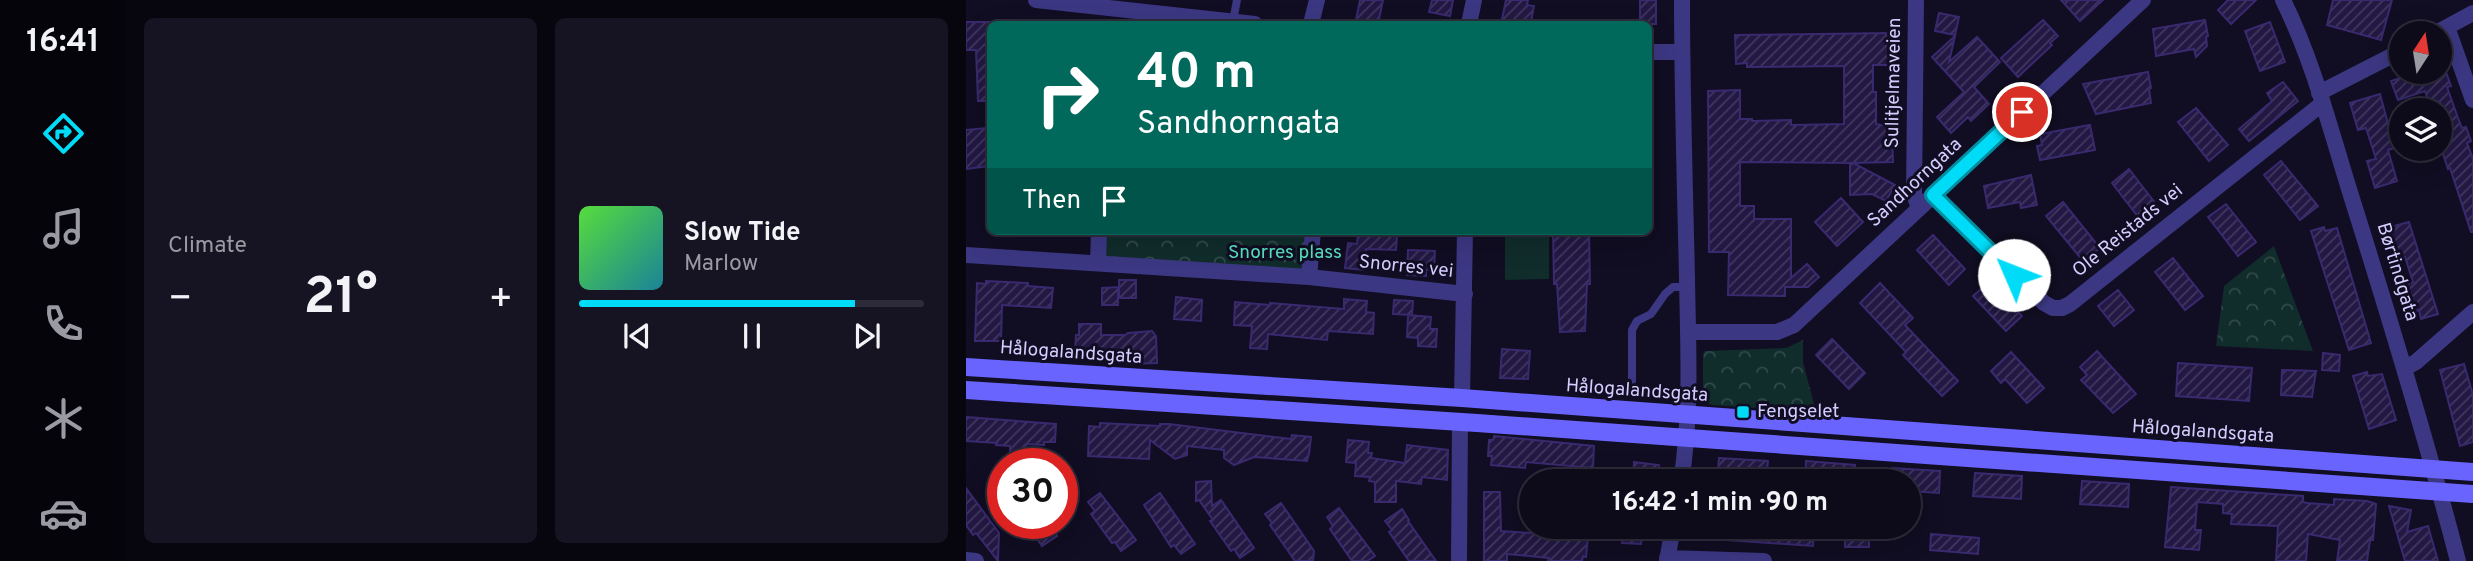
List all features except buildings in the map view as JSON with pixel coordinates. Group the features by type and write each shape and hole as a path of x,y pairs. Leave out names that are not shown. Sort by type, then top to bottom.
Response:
{"street":[{"path":"1036,0 1173,20 1233,21"},
{"path":"1312,21 1317,0"},
{"path":"1470,21 1474,0"},
{"path":"1682,0 1688,332 1687,416 1682,469"},
{"name":"Sulitjelmaveien","path":"1916,0 1914,194 1919,208"},
{"name":"Sandhorngata","path":"1688,332 1777,332 1794,325 2143,0"},
{"name":"Børtindgata","path":"2283,0 2321,98 2405,368 2458,561"},
{"path":"2452,24 2473,13"},
{"path":"1652,52 1682,52"},
{"path":"2452,54 2473,100"},
{"name":"Ole Reistads vei","path":"1933,195 2044,303 2053,308 2062,308 2101,281 2321,98 2389,58"},
{"path":"1098,263 1099,235"},
{"path":"1309,277 1312,235"},
{"path":"1462,398 1465,235"},
{"name":"Snorres vei","path":"966,255 1309,277 1465,294"},
{"path":"2405,368 2416,362 2473,312"},
{"name":"Hålogalandsgata","path":"966,367 1462,398 2473,471"},
{"path":"966,390 2473,494"},
{"path":"1459,561 1460,422"},
{"path":"1671,539 1667,559 1764,561"},
{"path":"966,560 976,561"}],"lane":[{"path":"1233,21 1237,0"},
{"path":"1632,381 1632,330 1637,321 1651,314 1673,287 1687,287"}],"green space":[{"name":"Snorres plass","path":"1099,235 1313,235 1309,277 1098,263"},
{"path":"1505,235 1549,235 1549,279 1505,280"},
{"path":"2274,246 2313,351 2216,346 2224,286"},
{"path":"1803,340 1803,362 1816,412 1712,405 1703,401 1705,351 1786,348"}],"place":[{"name":"Fengselet","path":"1743,412"}],"route":[{"path":"2014,275 1933,195 2022,112"}]}
